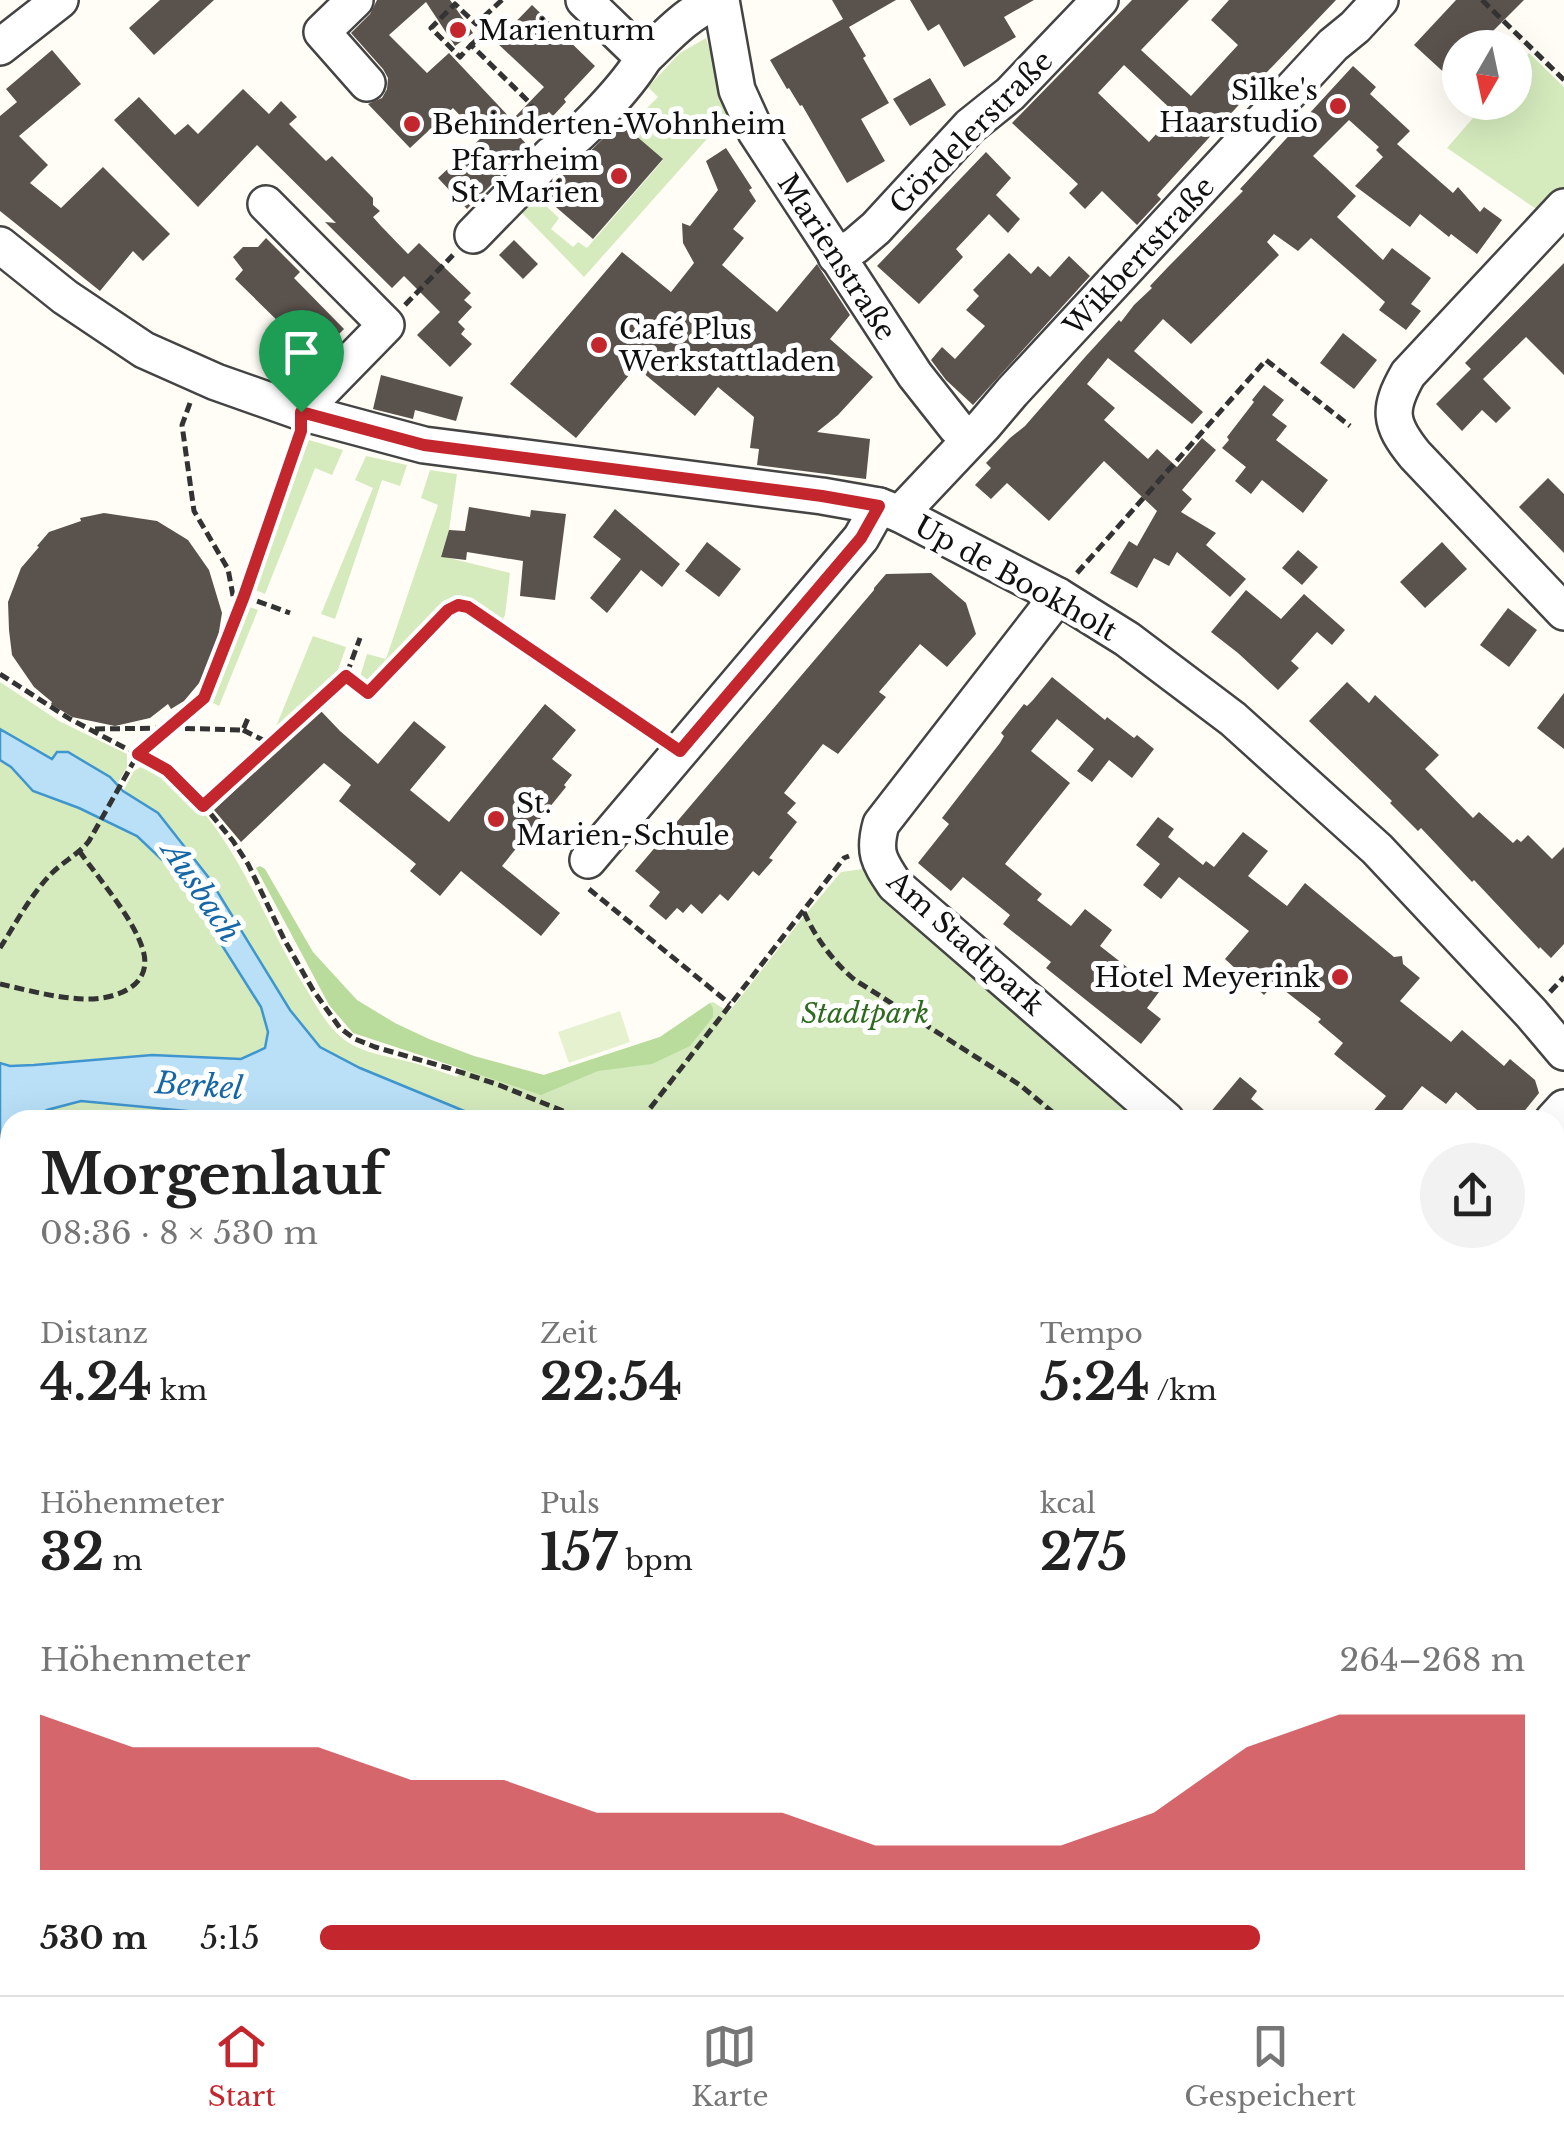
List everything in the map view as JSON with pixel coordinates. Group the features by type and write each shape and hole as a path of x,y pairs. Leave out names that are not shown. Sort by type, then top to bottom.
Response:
{"street":[{"path":"0,46 60,0"},
{"path":"355,0 322,32 367,83"},
{"path":"584,0 644,58"},
{"path":"473,235 634,76 644,58 686,18 719,0"},
{"name":"Marienstraße","path":"719,0 737,90 756,132 914,375 970,440"},
{"name":"Gördelerstraße","path":"836,256 876,228 970,126 1010,94 1100,0"},
{"name":"Wikbertstraße","path":"588,860 861,538 970,440 1380,0"},
{"path":"266,204 386,324 301,412"},
{"path":"1559,596 1414,455 1392,415 1408,374 1564,207"},
{"name":"Up de Bookholt","path":"0,245 65,297 144,350 216,382 301,412 424,445 822,496 889,510 1058,596 1127,639 1233,719 1403,876 1564,1052"},
{"name":"Am Stadtpark","path":"1058,596 881,824 875,844 895,885 1154,1110"}],"path":[{"path":"476,24 502,0"},
{"path":"1482,0 1564,80"},
{"path":"456,4 484,33 472,46 460,57 431,28 456,4"},
{"path":"472,46 531,104 536,119 566,146"},
{"path":"386,324 473,235"},
{"path":"1058,596 1266,360 1350,426"},
{"path":"190,403 182,425 194,510 228,569 236,615"},
{"path":"0,948 52,873 80,852 96,830 138,754 204,698 301,431 301,412"},
{"path":"244,596 290,613"},
{"path":"346,676 368,693 448,610 458,605 468,607 680,751"},
{"path":"203,806 346,676 360,638"},
{"path":"0,674 45,704 167,770 203,806 233,841 313,990 340,1028 374,1047 465,1073 559,1110"},
{"path":"243,730 248,718"},
{"path":"91,729 243,730 271,744"},
{"path":"649,1110 844,858 875,844"},
{"path":"0,984 86,1000 125,992 140,981 145,965 138,936 80,852"},
{"path":"588,860 576,879 730,1004"},
{"path":"804,912 808,924 841,969 1020,1085 1050,1110"}],"green space":[{"path":"706,38 730,113 584,277 522,213 522,207 535,196 559,218 551,229 573,247 578,242 587,248 663,160 627,128 658,97 648,87 680,53"},
{"path":"1532,56 1564,87 1564,190 1542,213 1447,148 1471,120 1532,120"},
{"path":"309,440 343,450 332,475 315,468 265,594 253,589"},
{"path":"366,456 407,465 400,486 382,480 335,619 321,614 373,488 355,480"},
{"path":"430,470 457,474 441,556 510,573 505,615 500,624 466,602 444,605 369,685 360,677 367,654 386,659 438,505 421,498"},
{"path":"247,606 258,610 219,706 211,702"},
{"path":"313,636 346,647 337,673 275,729"},
{"path":"0,682 59,721 127,754 127,767 117,784 110,777 52,759 0,729"},
{"path":"0,760 33,791 137,836 177,874 262,1007 268,1032 265,1048 241,1059 152,1055 34,1065 0,1063"},
{"name":"Stadtpark","path":"146,764 200,808 239,865 326,1020 349,1043 369,1052 457,1077 463,1067 544,1075 660,1037 710,1003 729,1012 841,872 863,869 1139,1110 422,1110 360,1068 320,1047 290,1010 209,878 178,837 157,812 123,791 134,771"},
{"path":"260,866 313,952 357,1000 395,1023 474,1056 544,1075 660,1037 710,1003 713,1017 690,1046 652,1064 598,1071 541,1095 353,1033 329,1005 256,868"},
{"path":"620,1011 630,1042 569,1063 558,1032"},
{"path":"81,1101 177,1110 47,1110"}],"water":[{"path":"0,729 52,759 57,752 68,752 158,813 209,878 290,1010 320,1047 462,1110 177,1110 81,1101 47,1110 0,1110 0,1063 34,1065 152,1055 241,1059 265,1048 268,1032 261,1007 177,874 137,836 33,791 0,760"}],"building":[{"path":"160,0 214,0 154,55 129,28"},
{"path":"377,0 450,0 473,33 455,46 426,2 389,35 427,73 449,53 512,120 544,87 496,42 532,5 595,66 553,116 549,112 520,137 529,147 467,209 438,178 481,138 453,108 410,148 368,104 382,98 388,78 351,33 370,14"},
{"path":"832,0 896,0 849,27 889,103 861,119 885,161 847,183 802,105 770,60 843,19"},
{"path":"910,0 1034,0 1004,17 1016,37 964,67 939,24 928,31"},
{"path":"1132,0 1189,0 1141,50 1191,96 1238,45 1211,20 1229,0 1336,0 1245,95 1157,195 1161,199 1137,225 1102,191 1085,209 1069,193 1078,184 1012,123","holes":["1124,65 1175,113 1149,142 1098,93"]},
{"path":"1456,0 1524,0 1494,30 1442,30 1442,71 1414,45"},
{"path":"52,50 81,84 19,136 48,165 30,183 61,208 103,167 170,234 143,261 133,251 100,291 0,211 0,116 17,102 6,89"},
{"path":"1353,66 1376,87 1370,94 1410,131 1397,144 1453,193 1458,187 1480,212 1484,207 1502,220 1477,254 1420,214 1410,227 1355,186 1383,157 1376,150 1379,147 1349,120 1313,156 1356,196 1337,217 1383,260 1392,248 1431,278 1411,304 1421,311 1406,330 1379,310 1385,302 1311,238 1298,251 1274,234 1267,242 1279,255 1191,344 1163,319 1134,351 1203,412 1192,424 1108,358 1087,384 1115,408 1104,420 1148,459 1157,449 1177,467 1202,438 1216,450 1182,490 1192,499 1181,512 1216,533 1206,545 1246,579 1230,597 1177,552 1169,566 1154,558 1137,588 1110,573 1129,541 1137,546 1157,511 1104,461 1049,521 1007,483 991,499 975,485 991,468 986,463 1243,191 1240,189"},
{"path":"930,78 946,105 910,126 893,99"},
{"path":"243,89 269,114 281,101 297,117 289,124 326,161 332,156 373,198 373,205 380,211 373,217 408,254 419,243 471,293 464,300 472,307 458,322 465,329 461,334 472,344 450,367 417,335 440,312 404,276 392,288 325,222 336,223 257,145 198,207 114,120 139,97 175,135 188,124 198,134"},
{"name":"Pfarrheim St. Marien","path":"620,122 663,159 593,239 542,195"},
{"path":"726,148 756,201 733,229 744,238 722,265 777,312 817,264 850,315 830,339 873,377 817,432 870,439 866,479 757,465 759,449 750,448 754,417 718,387 695,416 636,367 576,438 510,384 622,252 671,292 694,263 683,243 682,223 690,226 718,190 706,161"},
{"path":"986,152 1011,178 996,195 1020,219 1008,233 989,214 956,249 963,257 919,304 877,266"},
{"path":"266,238 300,272 294,278 344,329 300,373 272,344 287,330 235,279 243,270 233,257 243,247 258,247"},
{"path":"514,240 538,264 523,279 499,255"},
{"path":"1009,253 1031,274 1038,266 1050,277 1069,256 1090,276 973,405 931,360 942,347 955,359 985,326 966,310 979,296 973,290"},
{"path":"1564,263 1564,375 1526,337 1483,379 1511,408 1496,423 1482,410 1462,431 1436,404 1471,369 1465,363"},
{"path":"1343,333 1377,360 1354,389 1320,363"},
{"path":"381,375 463,397 456,421 415,410 413,419 373,409"},
{"path":"1264,385 1284,400 1272,415 1287,426 1276,440 1328,480 1303,513 1262,480 1251,494 1235,481 1246,467 1222,448"},
{"path":"1548,478 1564,494 1564,553 1519,507"},
{"path":"469,507 530,517 531,510 566,514 555,600 520,596 523,561 467,552 466,560 441,557 449,530 465,531"},
{"path":"615,509 680,564 662,587 641,570 607,613 590,598 621,559 593,537"},
{"path":"104,513 157,521 188,540 209,570 222,613 217,644 205,676 184,701 171,709 168,704 150,718 115,726 72,717 51,704 12,655 9,630 8,602 21,568 37,546 49,532 81,521 80,518"},
{"path":"707,542 741,569 719,597 685,571"},
{"path":"1442,542 1467,569 1425,608 1400,582"},
{"path":"1298,550 1318,567 1302,585 1282,568"},
{"path":"931,573 966,603 976,634 947,667 920,644 879,692 886,697 838,754 823,744 784,793 796,803 787,813 797,822 759,876 753,871 728,901 720,894 702,914 691,904 683,913 677,908 666,920 649,906 660,892 635,871 886,574"},
{"path":"1246,590 1281,619 1304,594 1345,630 1332,645 1317,632 1291,661 1299,668 1278,690 1211,632"},
{"path":"1508,608 1537,630 1509,667 1480,645"},
{"path":"1052,677 1105,720 1107,717 1154,749 1132,778 1109,760 1092,782 1077,771 1094,749 1057,719 1031,751 1070,783 1005,864 1042,894 1037,900 1071,926 1085,909 1112,930 1100,946 1159,992 1147,1008 1161,1019 1141,1044 1046,968 1051,962 1003,924 1010,915 963,877 951,891 918,863 949,824 942,818 1000,743 1004,736 1001,733"},
{"path":"1347,682 1369,703 1375,695 1439,755 1425,769 1473,818 1479,812 1513,843 1528,835 1552,859 1564,847 1564,944 1551,958 1309,721"},
{"path":"1564,693 1564,749 1537,728"},
{"name":"St. Marien-Schule","path":"545,704 576,730 552,759 572,775 502,866 560,913 541,936 461,871 440,896 410,871 416,864 339,801 351,785 324,763 241,842 214,810 320,710 378,764 414,721 446,747 410,790 449,822"},
{"path":"1158,817 1174,829 1168,837 1203,865 1206,861 1214,867 1243,832 1268,851 1248,876 1287,906 1305,883 1394,957 1402,956 1403,964 1420,978 1400,1001 1451,1042 1462,1030 1504,1066 1510,1059 1535,1080 1539,1093 1525,1110 1477,1110 1456,1092 1446,1104 1422,1086 1402,1110 1374,1110 1386,1096 1334,1054 1343,1043 1318,1022 1321,1019 1275,983 1264,995 1225,959 1249,931 1179,877 1161,899 1143,885 1160,864 1136,845"},
{"path":"1240,1077 1257,1091 1251,1099 1264,1110 1212,1110"}],"place":[{"name":"Marienturm","path":"458,30"},
{"name":"Silke's Haarstudio","path":"1338,106"},
{"name":"Behinderten-Wohnheim","path":"412,124"},
{"name":"Pfarrheim St. Marien","path":"619,176"},
{"name":"Café Plus Werkstattladen","path":"599,345"},
{"name":"St. Marien-Schule","path":"496,819"},
{"name":"Hotel Meyerink","path":"1340,977"}],"route":[{"path":"301,412 424,445 879,506 861,538 680,751 468,607 458,605 448,610 368,693 346,676 203,806 167,770 138,754 204,698 301,431 301,412"}],"water label":[{"name":"Ausbach","path":"201,892"},
{"name":"Berkel","path":"199,1086"}]}
